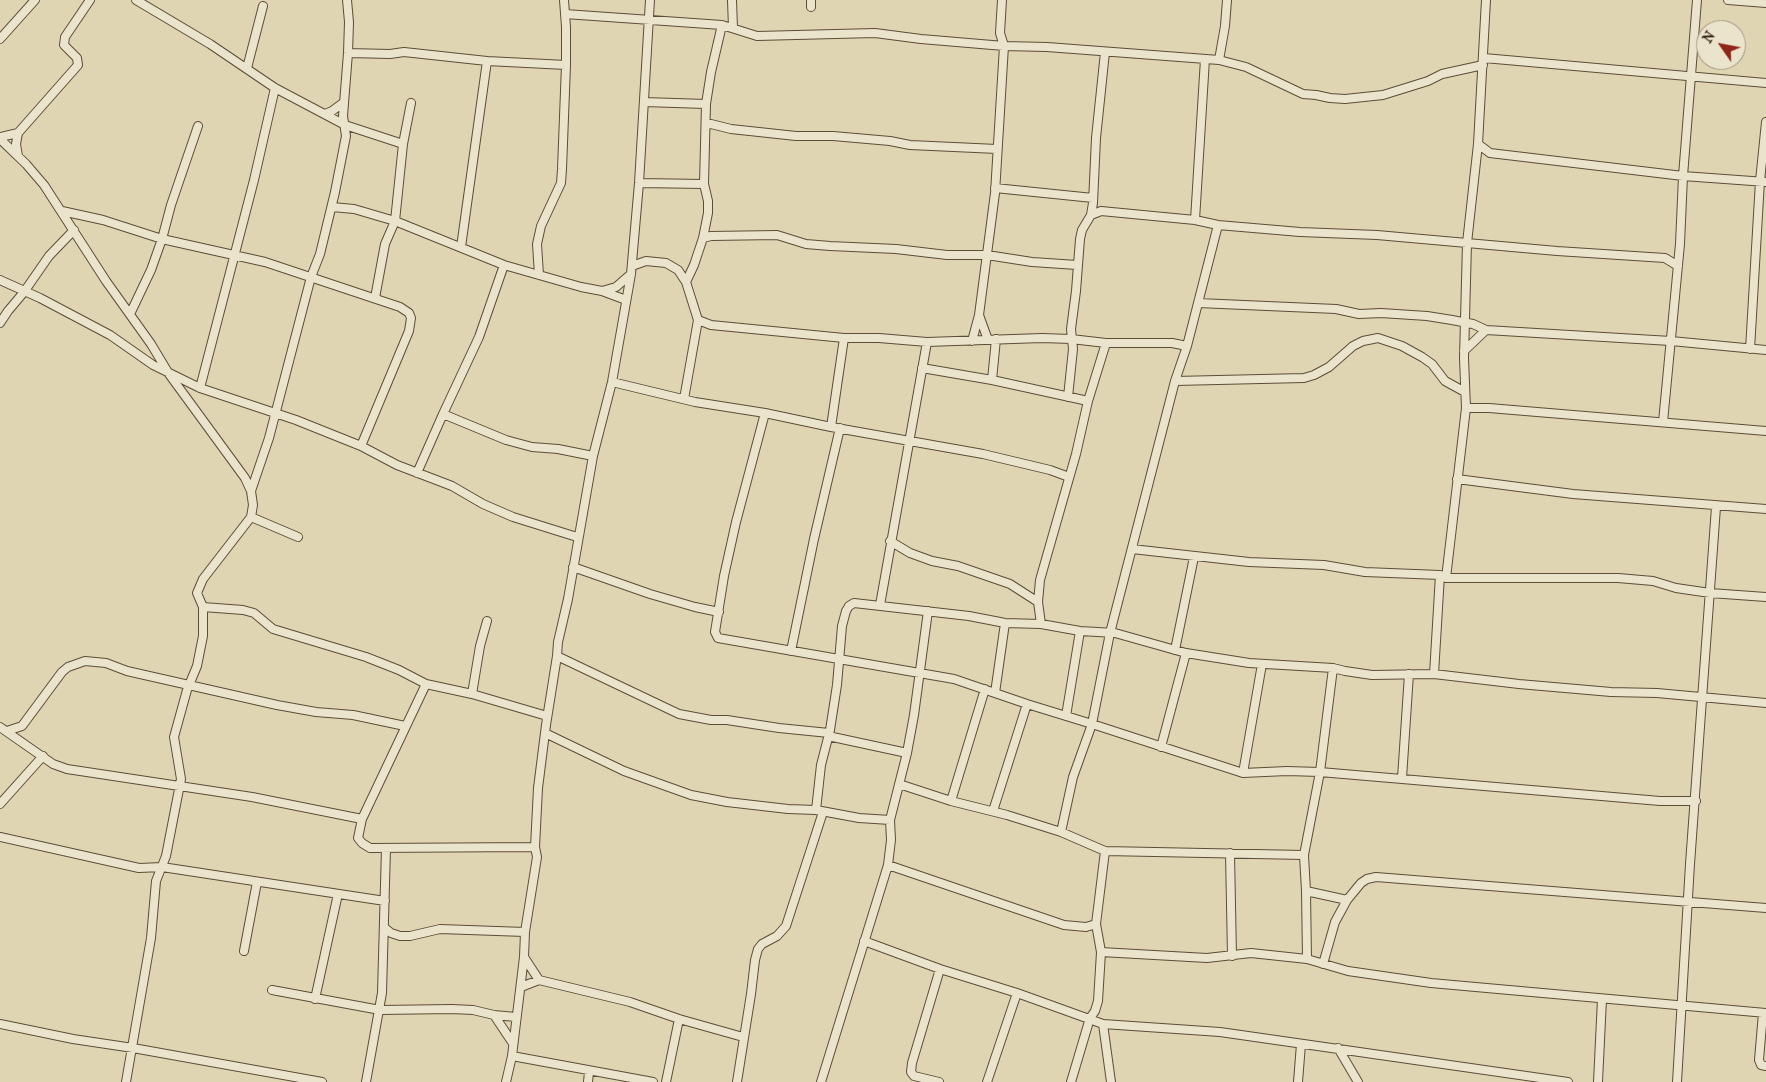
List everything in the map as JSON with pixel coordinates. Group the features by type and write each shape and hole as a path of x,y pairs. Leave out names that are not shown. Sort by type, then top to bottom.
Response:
{"street":[{"path":"0,39 35,0"},
{"path":"18,156 16,144 18,133 78,64 76,58 64,45 65,37 90,0"},
{"path":"136,0 247,68 275,88 345,125 403,144"},
{"path":"251,491 269,438 311,277 320,254 332,207 346,136 343,103 348,53 349,22 347,0"},
{"path":"539,275 537,244 541,226 561,183 566,65 564,0"},
{"path":"506,1082 512,1056 512,1042 521,987 525,932 537,857 534,847 538,788 558,642 568,599 592,456 612,382 632,270 650,0"},
{"path":"732,0 733,28"},
{"path":"972,341 979,315 995,188 1004,46 1000,33 1002,0"},
{"path":"1219,60 1227,0"},
{"path":"1434,674 1443,576 1466,408 1464,351 1467,243 1478,144 1486,0"},
{"path":"1663,422 1680,244 1683,176 1697,0"},
{"path":"1728,0 1766,4"},
{"path":"247,68 263,6"},
{"path":"565,14 722,25 758,36 875,34 1004,46 1219,60 1246,67 1304,94 1345,99 1382,95 1428,82 1442,74 1483,61 1766,83"},
{"path":"686,282 703,238 708,213 708,201 704,184 706,104 722,25"},
{"path":"348,53 390,54 404,52 487,61 566,65"},
{"path":"1068,397 1073,349 1077,264 1081,234 1091,216 1096,138 1105,52"},
{"path":"1195,220 1205,59"},
{"path":"461,247 487,61"},
{"path":"200,388 275,88"},
{"path":"644,102 706,104"},
{"path":"325,114 343,103"},
{"path":"375,298 386,244 395,221 403,144 411,103"},
{"path":"1750,349 1766,122"},
{"path":"706,125 712,124 731,129 796,136 841,136 890,140 910,145 997,149"},
{"path":"130,314 151,270 198,126"},
{"path":"18,133 0,138 44,185 62,211 106,281 151,344 169,374 245,478 251,491 253,505 251,518 198,587 197,593 203,607 203,636 197,666 174,737 180,770 180,785 166,856 156,881 151,938 126,1082"},
{"path":"1478,144 1490,153 1683,176 1763,182"},
{"path":"1476,160 1490,153"},
{"path":"639,183 704,184"},
{"path":"995,188 1093,200 1101,211"},
{"path":"332,207 354,209 395,221 504,265 581,287 602,291 626,300"},
{"path":"62,211 103,220 162,239 273,264 400,307 408,313 411,318 409,331 361,446"},
{"path":"1091,216 1101,211 1195,220 1218,225 1300,232 1377,235 1557,251 1665,258 1678,266"},
{"path":"1061,832 1074,777 1092,724 1110,632 1175,381 1187,346 1218,225"},
{"path":"0,322 49,256 74,230"},
{"path":"703,238 711,236 763,235 777,236 806,244 896,249 947,255 987,256 1032,262 1077,264"},
{"path":"1665,258 1680,244"},
{"path":"602,291 616,287 632,270 646,261 666,263 678,270 686,282 698,320 684,399"},
{"path":"417,474 479,337 504,265"},
{"path":"678,270 694,265"},
{"path":"0,280 40,298 110,335 140,357 169,374 200,388 275,412 361,446 397,466 452,486 483,504 513,517 578,537"},
{"path":"1198,303 1336,309 1360,314 1404,314 1452,320 1486,330 1670,341 1766,350"},
{"path":"979,315 992,339 992,380"},
{"path":"698,320 711,325 844,338 879,338 927,342 992,339 1072,339 1106,343 1187,346"},
{"path":"696,336 700,331 711,325"},
{"path":"1464,351 1486,330"},
{"path":"831,426 844,338"},
{"path":"1175,381 1304,378 1329,367 1363,341 1378,338 1402,346 1422,357 1432,364 1445,381 1465,392"},
{"path":"880,605 890,541 911,441 927,342"},
{"path":"1040,624 1038,602 1040,580 1088,401 1106,343"},
{"path":"922,368 992,380 1088,401"},
{"path":"612,382 684,399 765,412 840,428 983,454 1050,470 1069,477"},
{"path":"1466,408 1489,408 1766,430"},
{"path":"765,412 724,576 715,632 718,638 954,679 1243,774 1287,771 1320,772 1660,801 1696,802"},
{"path":"443,414 506,440 592,456"},
{"path":"792,651 814,539 840,428"},
{"path":"1457,479 1573,494 1766,510"},
{"path":"1677,1082 1716,506"},
{"path":"251,518 298,537"},
{"path":"890,541 910,553 932,561 958,566 1010,584 1038,602"},
{"path":"1132,549 1194,557 1324,565 1365,572 1443,576 1618,578 1653,581 1676,588 1710,593 1766,597"},
{"path":"1174,650 1194,557"},
{"path":"573,567 677,602 719,612"},
{"path":"737,1082 751,994 754,960 758,949 771,938 777,936 786,926 820,811 821,765 829,735 838,685 842,626 849,606 854,603 969,616 1006,623 1040,624 1080,631 1110,632 1186,654 1249,663 1332,668 1372,675 1434,674 1519,684 1611,692 1657,693 1766,704"},
{"path":"203,607 243,610 254,613 273,629 366,657 399,670 426,684 472,694 547,716"},
{"path":"821,1082 888,865 891,840 890,820 907,753 928,611"},
{"path":"472,694 480,646 487,621"},
{"path":"995,693 1006,623"},
{"path":"1066,716 1080,631"},
{"path":"1161,747 1186,654"},
{"path":"557,656 670,710 688,716 829,735 907,753"},
{"path":"23,742 22,726 62,672 68,667 85,661 106,663 127,671 277,705 316,712 353,715 405,726"},
{"path":"1243,774 1262,664"},
{"path":"1307,960 1304,855 1320,772 1332,668"},
{"path":"1402,778 1410,674"},
{"path":"426,684 362,819 358,838 370,848 534,847"},
{"path":"951,801 984,689"},
{"path":"993,812 1026,704"},
{"path":"3,729 22,726"},
{"path":"3,729 53,764 66,769 252,797 362,819"},
{"path":"545,732 624,771 683,793 727,802 890,820"},
{"path":"0,804 43,756"},
{"path":"899,784 951,801 1061,832 1105,851 1304,855"},
{"path":"0,837 139,868 162,867 386,901"},
{"path":"366,1082 382,993 386,848"},
{"path":"1071,1082 1090,1018 1095,1011 1098,1001 1101,952 1096,924 1105,851"},
{"path":"1230,853 1232,956"},
{"path":"888,865 1064,925 1086,927 1096,924"},
{"path":"1323,964 1335,922 1347,900 1361,883 1376,877 1766,908"},
{"path":"244,951 257,882"},
{"path":"1306,891 1347,900"},
{"path":"315,999 338,894"},
{"path":"385,928 391,933 400,936 410,936 440,929 525,932"},
{"path":"864,942 1104,1024 1220,1032 1568,1082"},
{"path":"1101,952 1206,958 1251,953 1307,960 1348,971 1431,983 1765,1013 1759,1060 1761,1065 1766,1066"},
{"path":"524,957 539,980"},
{"path":"939,1082 914,1076 911,1072 940,969"},
{"path":"521,987 539,980 630,1002 679,1019 744,1037"},
{"path":"272,990 380,1010 473,1010 494,1015 516,1017"},
{"path":"987,1082 1017,993"},
{"path":"1598,1082 1602,998"},
{"path":"494,1015 512,1042"},
{"path":"666,1082 679,1019"},
{"path":"0,1024 73,1039 322,1082"},
{"path":"1104,1024 1111,1082"},
{"path":"1298,1082 1302,1044"},
{"path":"1338,1048 1358,1082"},
{"path":"512,1056 589,1072 653,1082"},
{"path":"588,1082 589,1072"}]}
